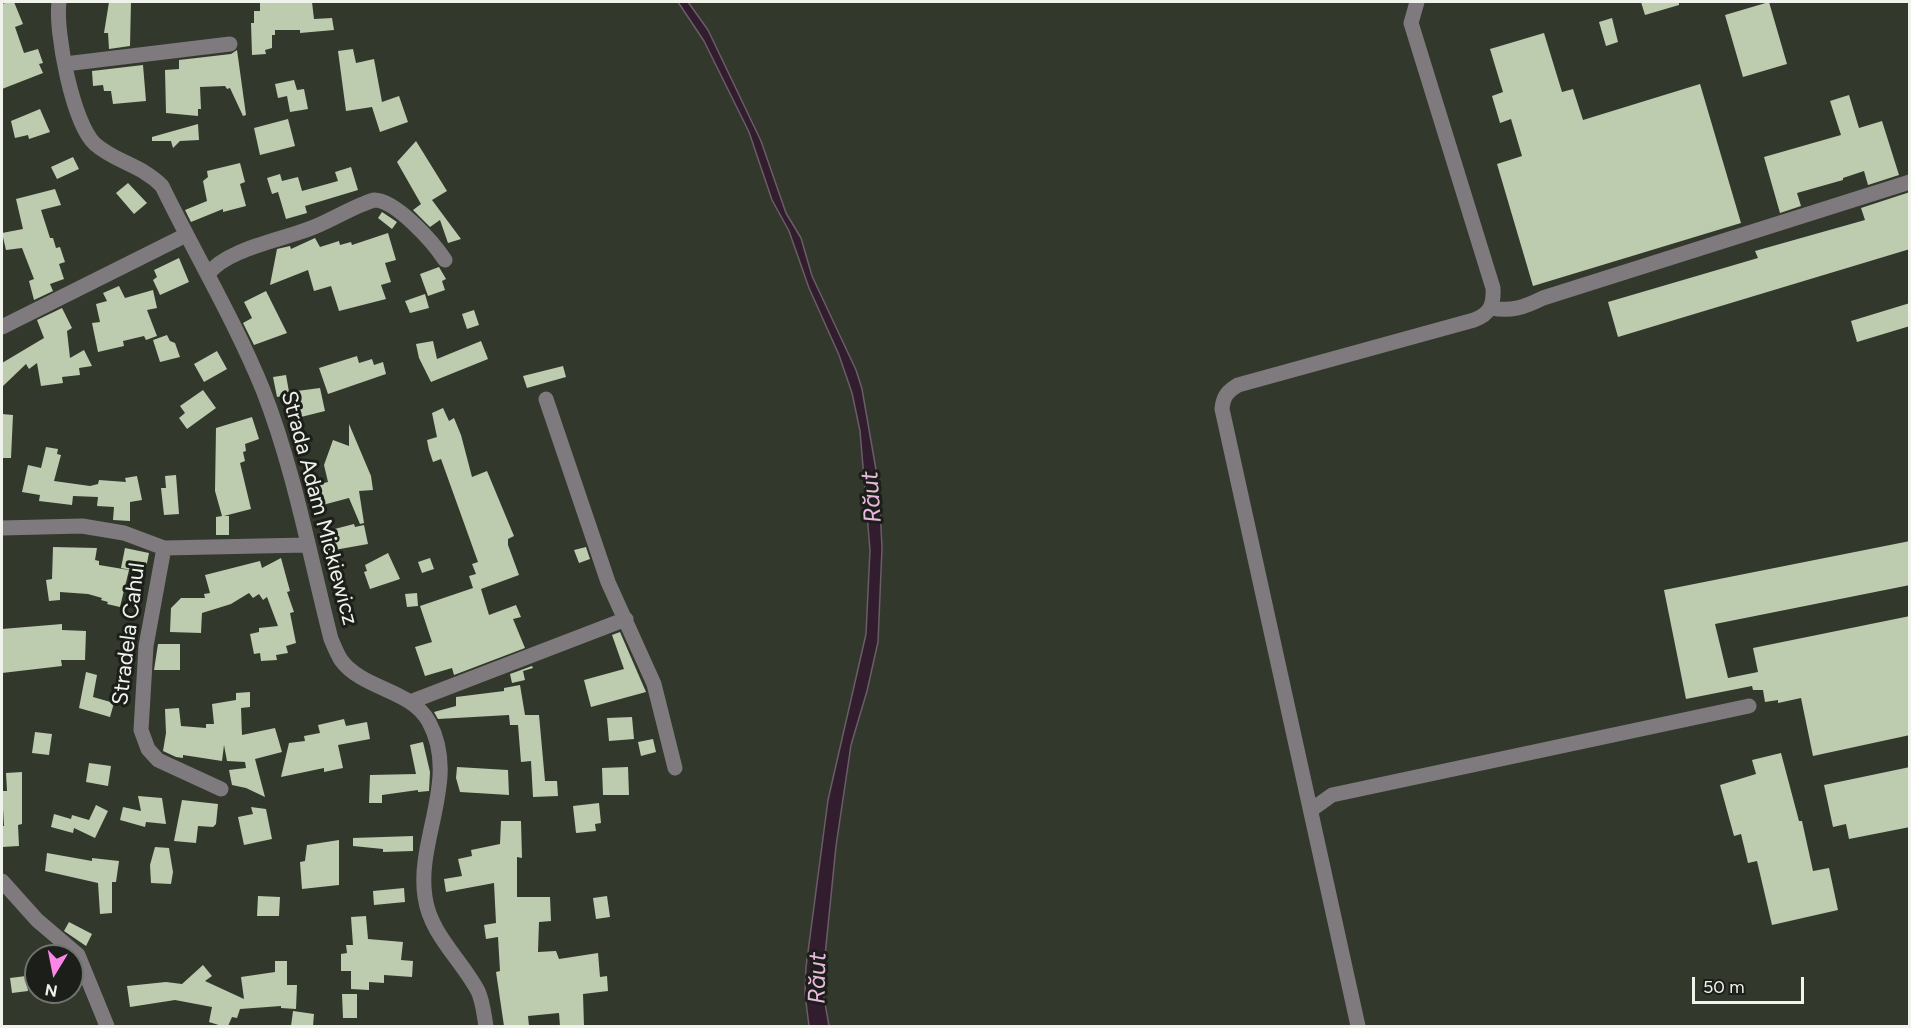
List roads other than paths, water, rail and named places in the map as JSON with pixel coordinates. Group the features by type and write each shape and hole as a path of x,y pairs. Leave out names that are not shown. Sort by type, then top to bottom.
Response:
{"street":[{"name":"Strada Adam Mickiewicz","path":"59,2 65,64 80,120 86,132 105,151 150,173 162,186 244,345 264,392 287,468 331,639 340,659 362,677 410,702 427,718 438,747 440,772 437,806 423,884 428,915 478,993 486,1026"},
{"path":"1358,1026 1224,418 1223,400 1228,391 1238,385 1474,320 1485,316 1491,308 1493,288 1411,23 1417,2"},
{"path":"65,64 230,44"},
{"path":"1491,308 1507,311 1524,307 1543,298 1910,182"},
{"path":"208,274 220,261 233,255 296,235 374,200 386,202 401,213 445,260"},
{"path":"2,327 186,235"},
{"path":"546,399 608,582 654,684 675,768"},
{"path":"2,528 55,525 91,527 124,533 164,548 307,545"},
{"name":"Stradela Cahul","path":"164,548 146,646 141,730 148,749 158,760 221,789"},
{"path":"410,702 626,619"},
{"path":"1311,810 1332,795 1749,706"},
{"path":"2,881 37,920 78,956 107,1026"}],"water":[{"name":"Răut","path":"678,2 688,2 708,30 761,141 786,213 801,238 812,276 856,370 862,389 879,487 882,548 878,642 851,745 836,846 822,986 829,1026 809,1026 805,994 806,967 828,800 866,634 870,550 860,431 852,393 839,355 809,288 789,231 772,200 749,132 704,41"}]}
